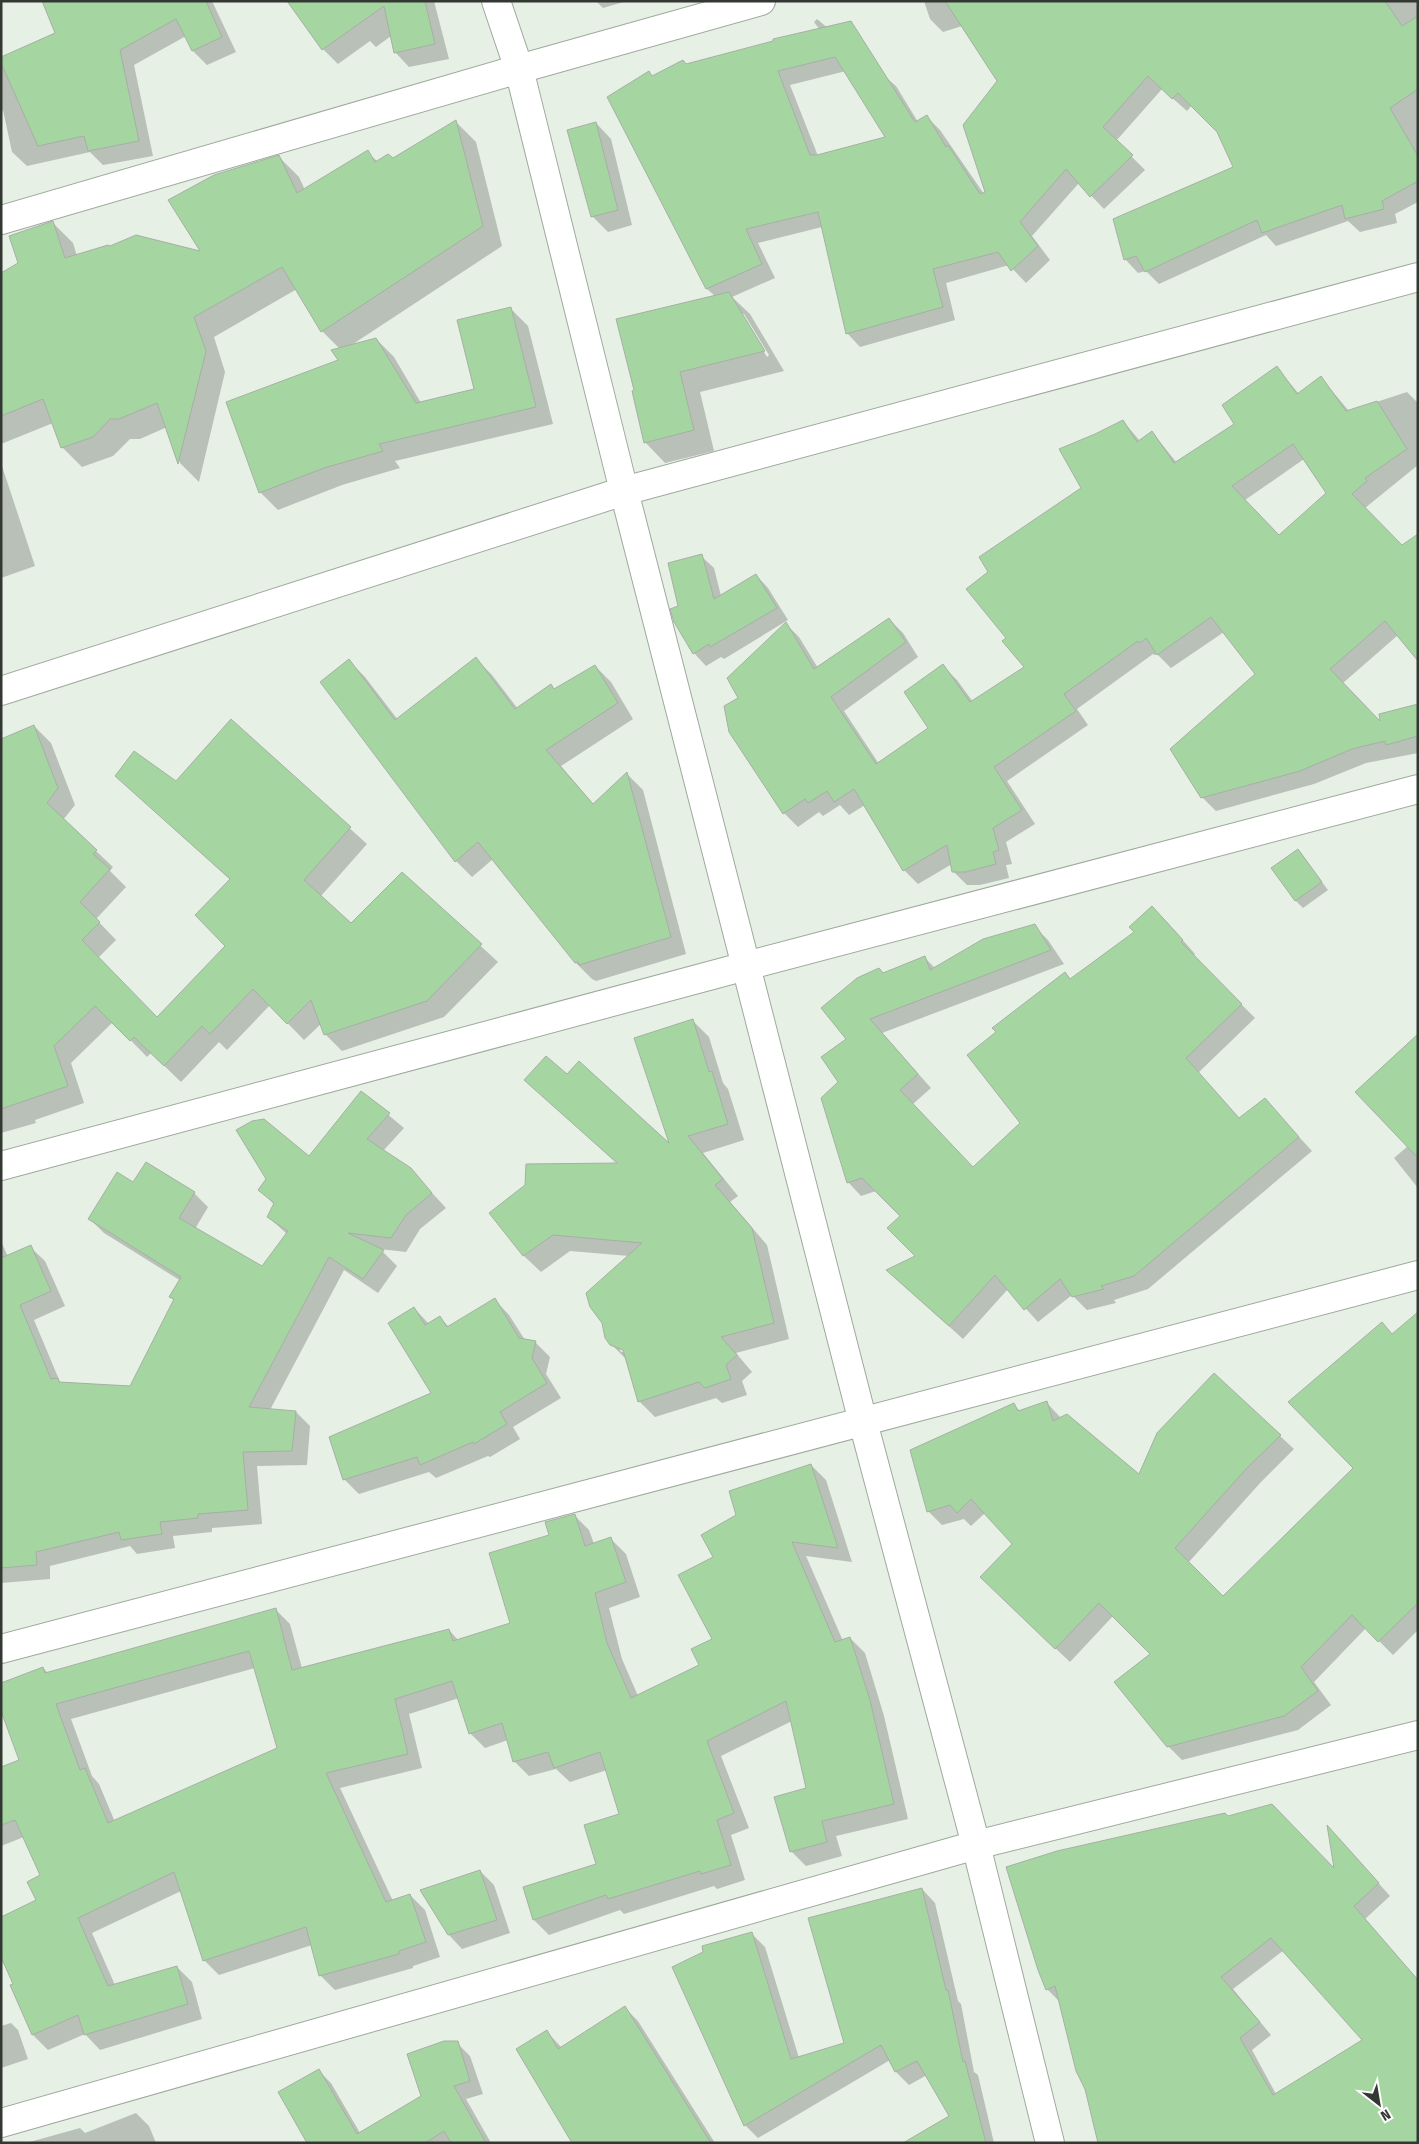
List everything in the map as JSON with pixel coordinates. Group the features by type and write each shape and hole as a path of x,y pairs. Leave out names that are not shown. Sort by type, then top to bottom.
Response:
{"street":[{"path":"496,1 518,69 624,491 863,1422 976,1846 1050,2143"},
{"path":"1,220 518,69 761,1"},
{"path":"1,691 624,491 1418,277"},
{"path":"1,1166 746,966 1418,789"},
{"path":"1,1649 1418,1275"},
{"path":"1,2123 976,1846 1418,1734"}],"building":[{"path":"42,1 206,1 222,37 192,51 176,19 120,50 139,141 88,151 84,136 38,146 1,63 1,57 55,33"},
{"path":"287,1 425,1 435,44 394,53 384,6 322,50"},
{"path":"945,1 1385,1 1402,26 1418,16 1418,89 1390,108 1418,156 1418,181 1382,201 1384,209 1345,219 1342,205 1262,233 1257,220 1145,272 1136,256 1124,260 1113,219 1233,167 1217,132 1178,93 1172,99 1148,76 1103,127 1133,155 1090,197 1066,169 1020,222 1038,246 1011,271 998,252 933,269 943,307 846,334 818,212 746,229 762,264 706,289 607,97 649,71 652,76 683,60 686,64 773,41 773,39 851,21 915,122 927,115 946,147 948,145 980,194 985,192 963,125 997,81","holes":["835,57 885,137 817,155 810,155 778,71"]},
{"path":"456,120 483,226 321,332 282,267 194,317 206,351 178,464 157,403 119,419 110,419 93,437 61,448 43,399 1,416 1,273 18,263 9,236 53,221 65,258 110,246 136,235 200,251 168,200 214,175 279,155 297,193 368,150 375,162 388,154 393,158"},
{"path":"596,122 618,210 591,217 567,130"},
{"path":"729,292 765,351 680,372 694,430 644,443 632,391 634,390 616,319"},
{"path":"511,307 536,407 379,444 383,451 324,468 259,493 226,402 338,360 331,350 376,338 416,403 474,389 457,320"},
{"path":"1277,366 1297,394 1321,376 1346,411 1377,401 1407,449 1365,478 1367,481 1352,494 1402,545 1418,534 1418,661 1385,621 1330,669 1380,721 1379,714 1418,704 1418,736 1386,745 1385,741 1352,749 1300,771 1201,798 1170,749 1255,674 1211,617 1157,655 1146,638 1140,643 1138,641 1064,694 1076,711 994,767 1022,810 993,828 999,850 993,852 996,864 966,872 952,872 947,845 903,871 854,789 834,802 827,791 808,803 805,799 783,814 729,732 724,706 738,698 727,678 786,622 814,669 889,618 906,642 831,697 876,764 928,728 904,692 943,664 970,702 1024,667 1002,641 1006,638 966,589 988,572 979,557 1081,488 1059,449 1123,420 1137,442 1152,431 1174,463 1234,424 1222,405","holes":["1293,444 1326,493 1279,535 1232,486"]},
{"path":"702,554 714,599 756,574 777,608 710,647 709,644 693,654 674,622 670,609 678,606 668,563"},
{"path":"476,657 515,709 551,684 554,689 595,665 618,703 546,750 593,804 627,772 671,937 579,965 578,962 575,963 478,842 455,862 320,682 349,659 395,720"},
{"path":"231,719 351,827 304,880 351,923 402,872 482,944 427,1001 324,1035 311,1000 287,1024 253,989 210,1034 202,1026 164,1066 134,1037 130,1041 95,1006 54,1046 68,1086 1,1109 1,739 34,725 58,788 47,803 97,850 93,854 110,869 80,902 100,922 82,940 157,1017 225,946 195,915 230,879 115,776 134,751 176,781"},
{"path":"1298,849 1322,882 1295,901 1271,868"},
{"path":"1152,906 1183,940 1181,942 1242,1004 1186,1058 1239,1118 1265,1098 1299,1137 1134,1276 1101,1286 1104,1289 1072,1297 1060,1279 1024,1310 995,1275 949,1326 886,1270 915,1256 887,1228 900,1216 862,1178 847,1183 821,1098 838,1082 821,1057 846,1039 821,1008 857,978 879,968 883,973 925,956 930,970 983,939 1035,924 1051,950 870,1019 918,1074 900,1090 973,1167 1020,1123 967,1055 996,1032 992,1028 1065,972 1070,979 1134,932 1129,927"},
{"path":"693,1019 709,1072 712,1071 728,1124 688,1136 723,1179 715,1185 752,1228 774,1323 721,1337 737,1355 726,1365 731,1379 705,1388 699,1382 638,1402 623,1350 610,1345 605,1338 602,1323 590,1307 586,1293 642,1243 553,1235 523,1256 489,1213 525,1185 526,1164 617,1163 524,1080 546,1056 567,1074 579,1061 669,1143 634,1038"},
{"path":"1418,1034 1418,1158 1355,1092"},
{"path":"361,1091 390,1113 367,1139 411,1168 432,1193 406,1215 391,1238 348,1233 384,1250 363,1279 329,1257 249,1407 296,1411 292,1451 243,1452 248,1510 198,1514 198,1518 160,1522 162,1534 121,1540 119,1532 36,1552 37,1565 1,1568 1,1258 31,1245 51,1291 20,1305 51,1379 58,1378 59,1382 130,1386 174,1299 169,1297 181,1277 88,1219 117,1172 133,1182 146,1162 195,1192 179,1218 262,1266 288,1231 267,1217 274,1203 258,1190 266,1179 236,1130 252,1121 264,1119 309,1156"},
{"path":"495,1298 519,1338 536,1341 532,1358 547,1383 500,1412 507,1424 474,1444 473,1442 420,1465 417,1457 343,1480 329,1437 431,1393 388,1323 414,1307 425,1325 440,1316 447,1327"},
{"path":"1418,1312 1418,1603 1378,1642 1352,1615 1301,1667 1318,1691 1284,1716 1167,1747 1114,1682 1150,1654 1099,1603 1055,1649 980,1577 1012,1544 971,1499 957,1513 950,1505 927,1512 910,1450 1014,1403 1018,1411 1047,1401 1053,1421 1067,1414 1139,1474 1157,1433 1214,1373 1281,1435 1247,1468 1175,1548 1223,1596 1353,1468 1288,1402 1382,1322 1392,1334"},
{"path":"811,1464 838,1548 792,1542 835,1642 850,1637 870,1700 894,1804 822,1821 827,1842 790,1852 774,1797 806,1788 786,1701 707,1741 734,1813 717,1820 731,1865 701,1874 700,1871 608,1899 606,1895 533,1920 523,1887 596,1864 584,1825 619,1814 600,1752 554,1768 548,1752 513,1762 502,1723 469,1734 452,1681 395,1699 408,1754 326,1773 386,1902 410,1894 426,1942 399,1951 399,1954 319,1976 306,1927 203,1961 174,1872 78,1918 108,1986 177,1966 188,2004 84,2035 78,2015 32,2035 10,1985 13,1984 1,1957 1,1917 36,1900 27,1882 40,1875 15,1820 1,1825 1,1767 19,1760 1,1711 1,1683 43,1667 45,1673 276,1608 292,1670 449,1629 453,1641 510,1623 489,1553 549,1535 545,1522 575,1514 585,1546 611,1537 626,1582 595,1593 607,1643 631,1698 699,1665 691,1649 712,1639 678,1575 713,1557 701,1535 736,1515 729,1491","holes":["249,1651 277,1748 108,1823 85,1768 80,1770 56,1704"]},
{"path":"1272,1804 1334,1868 1327,1825 1379,1883 1354,1906 1418,1980 1418,2143 1098,2143 1085,2089 1076,2071 1055,1986 1046,1990 1006,1867 1057,1851 1225,1813 1228,1816","holes":["1271,1938 1362,2040 1273,2095 1240,2038 1260,2022 1221,1977"]},
{"path":"480,1870 497,1920 448,1935 420,1890"},
{"path":"922,1888 946,1990 948,1990 963,2062 965,2061 986,2143 903,2143 949,2116 917,2061 895,2072 881,2045 744,2126 672,1967 703,1952 702,1946 752,1932 791,2059 844,2043 808,1918"},
{"path":"625,2006 711,2143 572,2143 516,2049 547,2030 558,2049"},
{"path":"444,2041 458,2041 470,2081 454,2086 486,2143 451,2143 444,2131 425,2143 307,2143 278,2092 319,2069 357,2134 421,2096 407,2054"}]}
